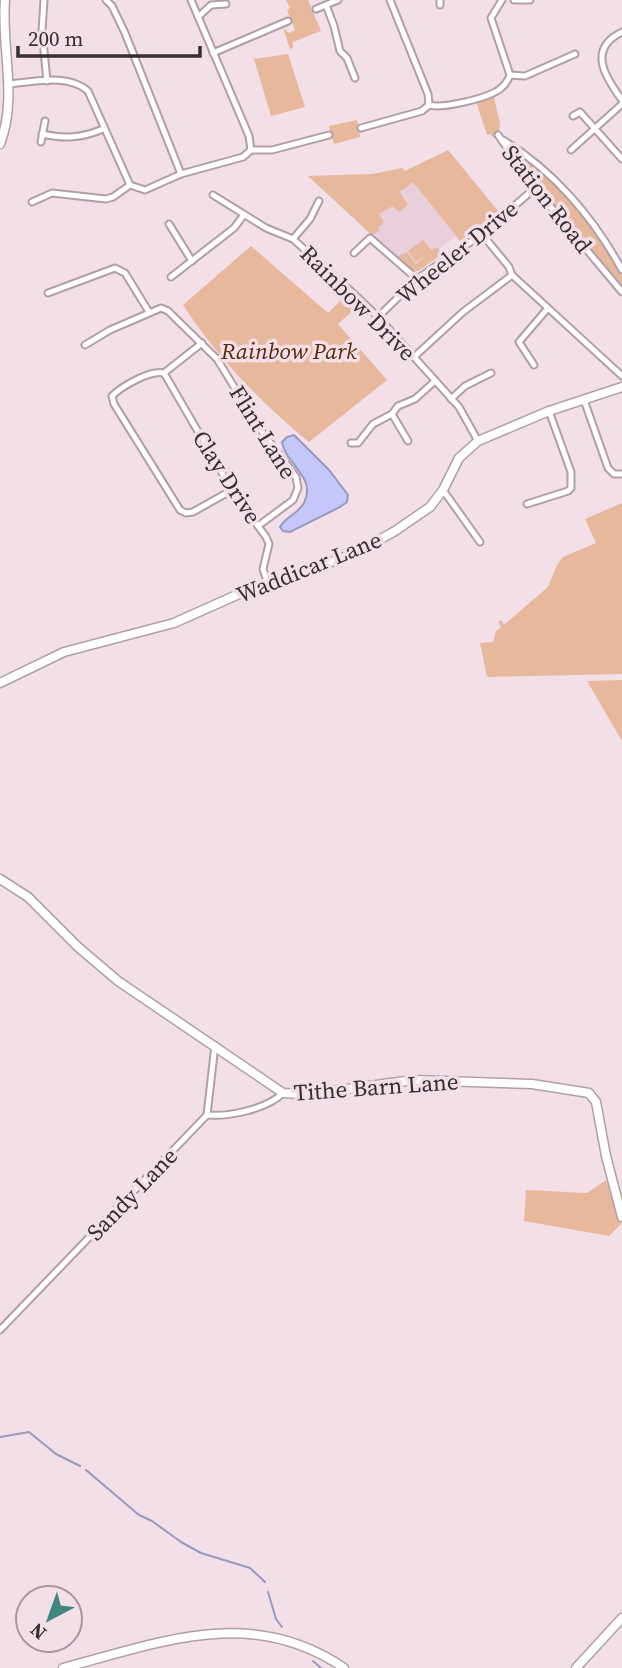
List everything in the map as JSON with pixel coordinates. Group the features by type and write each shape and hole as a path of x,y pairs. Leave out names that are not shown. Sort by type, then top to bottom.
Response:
{"street":[{"path":"0,144 6,124 9,83 3,48 5,0"},
{"path":"44,0 41,31 47,81"},
{"path":"106,0 112,6 125,33 181,174"},
{"path":"191,0 248,136 251,150"},
{"path":"316,9 338,0"},
{"path":"390,0 428,94 429,104"},
{"path":"429,104 439,107 493,94 506,84 510,75 491,18 502,0"},
{"path":"514,0 530,0"},
{"path":"198,17 211,5 226,4"},
{"path":"326,5 340,51 347,58 355,78"},
{"path":"213,53 288,21"},
{"path":"571,150 622,102 602,67 607,43 622,32"},
{"path":"510,75 525,76 575,54"},
{"path":"9,83 70,80 80,84 88,91 130,185 145,190 181,174 243,157 251,150 272,150 329,135"},
{"path":"361,128 422,111 429,104"},
{"path":"573,116 580,112 622,159"},
{"path":"41,142 45,121"},
{"path":"42,134 61,138 79,137 103,129"},
{"name":"Station Road","path":"622,270 592,223 546,170 499,137 535,188 622,292"},
{"path":"511,156 518,149"},
{"path":"32,202 52,193 106,199 114,197 130,185"},
{"name":"Wheeler Drive","path":"378,317 417,279 482,234 535,188"},
{"name":"Rainbow Drive","path":"213,195 243,216 292,239 378,317 467,418 478,441"},
{"path":"292,239 310,219 319,201"},
{"path":"171,277 234,228 243,216"},
{"path":"169,225 192,261"},
{"path":"482,234 509,267 512,275 622,376"},
{"path":"354,253 370,238 417,279"},
{"path":"48,293 115,268 125,274 149,312 85,345"},
{"path":"414,357 463,312 512,275"},
{"name":"Flint Lane","path":"149,312 161,308 169,311 217,359 260,429 296,477 298,488 293,500 258,526"},
{"path":"534,365 519,342 548,308"},
{"path":"202,343 164,373 158,372 119,390 113,396 114,404 180,510 193,512 232,490"},
{"name":"Clay Drive","path":"164,373 232,490 269,544 263,569 268,584"},
{"path":"451,399 465,387 491,373"},
{"path":"351,443 358,443 373,424 392,414 398,406 415,399 435,381"},
{"name":"Waddicar Lane","path":"0,683 64,652 174,623 363,549 430,508 443,490 459,458 478,441 549,411 622,387"},
{"path":"584,400 608,468 614,474 622,474"},
{"path":"527,504 571,488 571,472 549,411"},
{"path":"392,414 408,440"},
{"path":"443,490 480,542"},
{"name":"Tithe Barn Lane","path":"0,879 28,897 78,947 118,981 283,1093 301,1094 413,1080 532,1084 585,1091 592,1095 596,1102 606,1156 622,1217"},
{"path":"215,1045 207,1115 234,1114 273,1100 283,1093"},
{"name":"Sandy Lane","path":"0,1330 207,1115"},
{"path":"576,1668 622,1618"},
{"path":"63,1668 171,1640 206,1633 238,1632 290,1641 318,1652 344,1668"}],"shaded area":[{"path":"402,168 456,236 439,249 442,254 418,271 413,270 366,230 308,176 373,174"}],"green space":[{"path":"286,0 308,0 321,31 293,42 293,48 290,49 283,28 289,33 295,30"},
{"path":"288,54 305,107 271,116 254,59"},
{"path":"493,94 500,123 499,135 494,138 490,134 487,135 475,98"},
{"path":"357,120 360,137 334,144 329,126"},
{"path":"500,138 533,160 574,201 612,251 622,270 622,290 511,156"},
{"path":"448,150 499,212 460,241 413,182 400,192 408,205 399,212 393,206 379,214 384,222 379,231 372,235 308,176 373,174 402,168 405,171"},
{"path":"423,240 432,251 416,262 408,251"},
{"name":"Rainbow Park","path":"251,246 328,313 348,293 358,306 338,324 387,380 309,442 241,378 183,305"},
{"path":"441,247 438,249 442,254 418,271 397,257 407,252 416,264 433,249"},
{"path":"622,503 622,674 487,677 480,643 493,642 496,631 501,627 498,622 501,620 504,625 548,587 563,557 596,543 585,519"},
{"path":"622,680 622,741 587,681"},
{"path":"606,1180 621,1224 609,1236 524,1221 526,1190 587,1193"}],"water":[{"path":"294,435 329,470 348,495 347,502 340,507 290,532 283,531 280,527 301,507 307,494 304,478 289,458 282,442"}],"waterway":[{"path":"0,1437 29,1432 56,1454 80,1466"},
{"path":"86,1470 139,1515 181,1542 201,1553 250,1568 265,1582"},
{"path":"268,1592 276,1619 282,1627"},
{"path":"313,1661 321,1668"}]}
